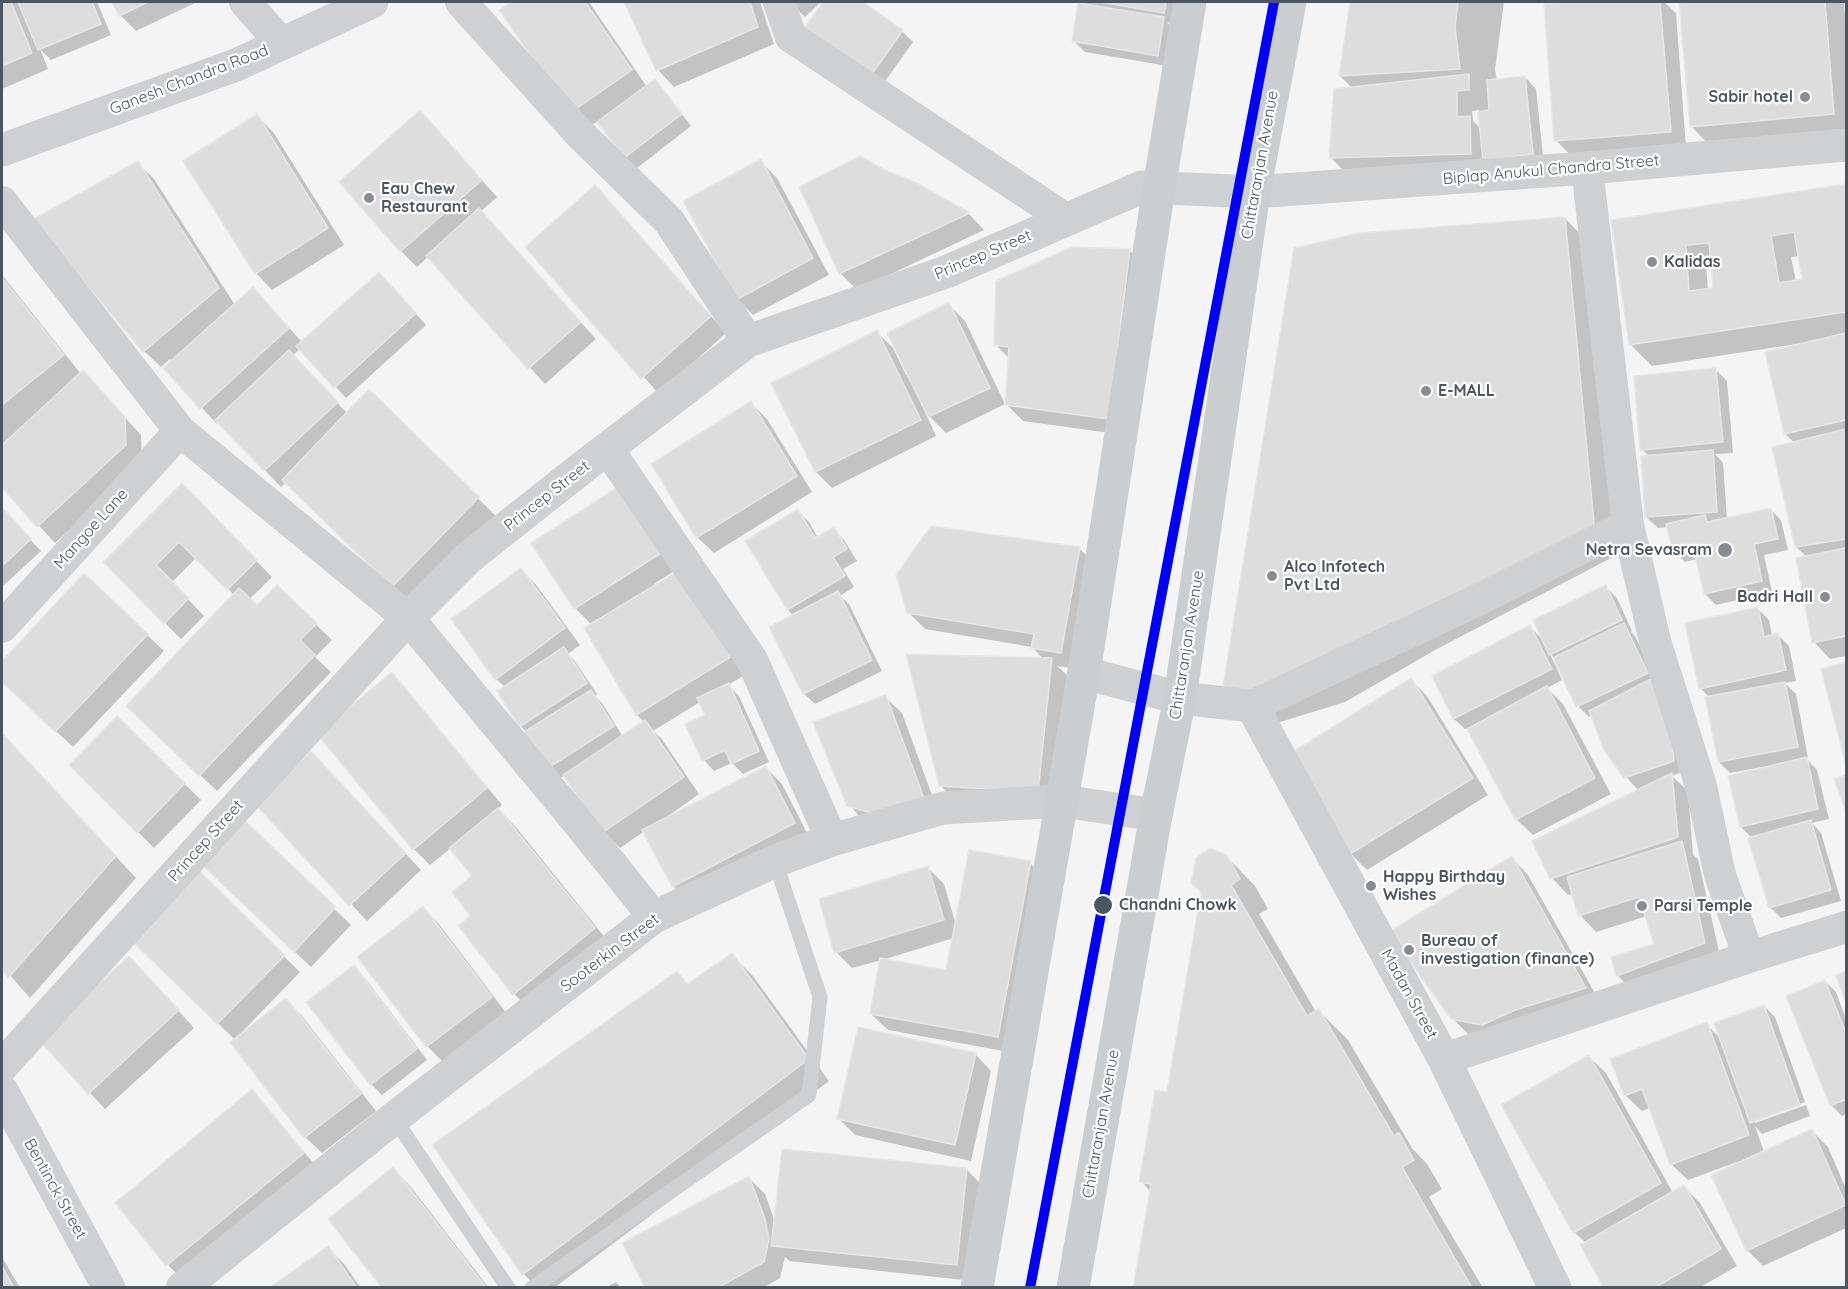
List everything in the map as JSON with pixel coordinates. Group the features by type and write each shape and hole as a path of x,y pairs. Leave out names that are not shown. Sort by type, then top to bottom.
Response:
{"main road":[{"name":"Ganesh Chandra Road","path":"2,150 236,65 372,2"},
{"path":"976,1287 1084,673 1190,2"},
{"name":"Chittaranjan Avenue","path":"1072,1287 1156,815 1180,698 1254,192 1290,2"},
{"name":"Bentinck Street","path":"2,1091 110,1287"}],"street":[{"path":"245,2 282,44"},
{"path":"461,2 580,134 669,221 748,341"},
{"path":"779,2 790,37 1066,219"},
{"name":"Biplap Anukul Chandra Street","path":"1254,192 1587,168 1846,145"},
{"path":"1587,168 1628,525 1655,641 1701,786 1720,875 1749,957"},
{"name":"Princep Street","path":"2,1066 408,618 468,558 748,341 946,272 1142,187 1254,192"},
{"path":"2,202 180,431 408,618 572,814 654,917"},
{"name":"Mangoe Lane","path":"2,627 180,431"},
{"path":"607,448 752,660 832,840"},
{"path":"1084,673 1180,698 1252,706 1628,525"},
{"name":"Madan Street","path":"1252,706 1444,1059 1555,1287"},
{"name":"Sooterkin Street","path":"182,1287 394,1118 654,917 775,861 832,840 943,808 1062,801 1156,815"},
{"path":"1444,1059 1846,927"}],"lane":[{"path":"532,1287 809,1095 820,997 775,861"},
{"path":"394,1118 508,1287"}],"building":[{"path":"2,2 11,2 32,53 2,66"},
{"path":"18,2 92,2 101,24 38,50"},
{"path":"112,2 148,2 119,16"},
{"path":"511,2 585,2 632,70 570,113 499,10"},
{"path":"624,2 750,2 758,27 656,71"},
{"path":"823,2 863,2 903,30 872,74 805,27"},
{"path":"1100,2 1166,2 1164,13"},
{"path":"1350,2 1458,2 1455,27 1460,69 1339,76"},
{"path":"1660,2 1671,132 1554,141 1544,4"},
{"path":"1679,2 1825,2 1834,114 1690,127"},
{"path":"1078,3 1164,17 1158,56 1072,41"},
{"path":"1469,74 1469,90 1457,91 1457,117 1470,116 1471,154 1329,158 1334,89"},
{"path":"1525,76 1533,154 1483,160 1478,112 1489,110 1487,80"},
{"path":"655,79 682,114 624,158 597,122"},
{"path":"420,110 482,180 400,252 339,182"},
{"path":"257,114 328,228 255,274 183,161"},
{"path":"860,156 885,170 915,182 970,213 839,274 799,187"},
{"path":"761,159 813,258 736,300 683,201"},
{"path":"138,161 219,288 143,352 32,220"},
{"name":"Kalidas","path":"1846,184 1846,312 1629,345 1611,220","holes":["1794,232 1802,279 1779,283 1771,236","1709,243 1713,288 1689,291 1686,245"]},
{"path":"595,185 711,316 641,379 525,247"},
{"path":"479,208 581,322 528,369 426,256"},
{"name":"E-MALL","path":"1565,217 1595,534 1258,702 1222,693 1294,248 1360,233"},
{"path":"1072,247 1130,249 1109,419 1005,405 1009,347 994,345 996,281"},
{"path":"379,272 416,313 334,388 296,346"},
{"path":"2,278 64,355 2,405"},
{"path":"253,287 289,328 200,409 163,368"},
{"path":"949,302 990,388 928,417 887,333"},
{"path":"877,330 921,420 815,472 771,383"},
{"path":"1846,333 1846,420 1784,434 1765,352"},
{"path":"289,350 338,402 264,471 215,420"},
{"path":"1716,368 1723,442 1640,450 1634,376"},
{"path":"83,370 125,417 126,445 37,527 2,488 2,445"},
{"path":"369,389 479,497 392,587 282,480"},
{"path":"751,401 797,476 696,538 651,464"},
{"path":"1846,429 1846,539 1795,547 1772,447"},
{"path":"1713,450 1717,512 1645,517 1641,456"},
{"path":"182,483 257,560 227,590 179,542 156,565 189,598 164,624 103,562"},
{"path":"621,485 664,551 574,609 531,543"},
{"path":"2,507 31,539 2,566"},
{"path":"1771,508 1778,539 1754,544 1762,581 1704,594 1693,547 1673,552 1666,524 1705,515 1707,522"},
{"path":"798,509 815,538 834,527 847,549 833,557 845,576 787,610 745,541"},
{"path":"931,526 1080,547 1061,653 1031,648 1034,634 907,613 896,575"},
{"name":"Badri Hall","path":"1846,548 1846,636 1812,643 1796,558"},
{"path":"521,568 565,628 495,680 451,619"},
{"path":"680,570 732,656 636,715 584,628"},
{"path":"84,573 148,634 55,732 2,682 2,661"},
{"path":"277,585 317,623 300,640 315,655 199,776 126,706 239,588 257,605"},
{"path":"1606,585 1622,620 1549,655 1533,620"},
{"path":"838,591 872,660 803,694 769,627"},
{"path":"1758,607 1764,637 1778,633 1786,670 1699,689 1685,623"},
{"path":"1624,623 1648,673 1576,707 1553,658"},
{"path":"1530,625 1552,669 1453,719 1432,676"},
{"path":"564,647 587,683 519,727 497,691"},
{"path":"906,654 1052,658 1038,792 939,786"},
{"path":"1846,662 1846,765 1821,669"},
{"path":"392,672 487,788 413,850 317,734"},
{"path":"1411,678 1473,778 1350,854 1288,755"},
{"path":"1653,678 1670,718 1674,761 1624,778 1604,750 1589,711"},
{"path":"1785,682 1798,747 1718,762 1705,697"},
{"path":"729,683 759,751 731,764 725,750 702,761 685,724 705,715 697,698"},
{"path":"1547,686 1595,778 1515,820 1467,729"},
{"path":"591,690 614,726 543,771 521,734"},
{"path":"886,695 925,801 875,814 847,806 813,722"},
{"path":"117,716 185,783 137,833 69,765"},
{"path":"645,720 684,777 602,833 563,775"},
{"path":"2,733 116,856 8,978 2,969"},
{"path":"311,751 406,853 349,906 255,804"},
{"path":"1807,757 1818,809 1740,827 1728,776"},
{"path":"766,766 795,823 672,887 642,830"},
{"path":"1672,773 1678,837 1550,879 1532,841"},
{"path":"1846,775 1846,812 1834,779"},
{"path":"498,808 595,928 513,995 458,926 470,916 452,892 472,876 449,848"},
{"path":"244,820 336,907 294,952 202,865"},
{"path":"1811,820 1831,890 1769,908 1748,838"},
{"path":"1682,841 1705,943 1616,976 1611,957 1654,944 1639,897 1578,916 1567,877"},
{"path":"1210,848 1227,855 1240,879 1231,885 1307,1016 1319,1009 1394,1136 1399,1133 1414,1160 1402,1167 1472,1288 1133,1288 1151,1184 1139,1182 1155,1090 1167,1092 1201,892 1191,883 1196,858"},
{"path":"969,850 1031,861 998,1037 870,1014 880,958 946,970"},
{"path":"1512,856 1586,988 1515,1010 1482,1025 1451,1019 1389,932"},
{"path":"928,866 944,920 834,953 819,899"},
{"path":"195,867 285,955 217,1024 127,936"},
{"path":"423,906 492,997 426,1047 357,957"},
{"path":"732,953 809,1059 522,1275 432,1145 677,971 687,984"},
{"path":"129,956 179,1010 88,1094 38,1039"},
{"path":"354,965 417,1049 370,1085 306,1002"},
{"path":"1846,971 1846,1003 1836,975"},
{"path":"1825,980 1846,1033 1846,1099 1830,1106 1786,996"},
{"path":"286,998 361,1094 304,1138 230,1042"},
{"path":"1764,1005 1800,1105 1750,1123 1714,1023"},
{"path":"1707,1022 1749,1135 1670,1165 1642,1089 1624,1096 1610,1059"},
{"path":"858,1027 976,1053 955,1145 837,1119"},
{"path":"1589,1055 1661,1183 1573,1233 1501,1105"},
{"path":"252,1089 304,1153 166,1266 115,1203"},
{"path":"1812,1129 1846,1205 1746,1251 1711,1175"},
{"path":"782,1149 967,1168 957,1265 771,1246"},
{"path":"393,1167 486,1288 382,1288 328,1219"},
{"path":"749,1176 765,1219 769,1239 764,1262 717,1288 645,1288 622,1243"},
{"path":"1684,1185 1721,1249 1654,1288 1604,1288 1580,1245"},
{"path":"328,1246 357,1288 273,1288 272,1286"},
{"path":"2,1266 14,1288 2,1288"}],"transit line":[{"path":"1030,1288 1274,2"}],"place":[{"name":"Sabir hotel","path":"1805,97"},
{"name":"Eau Chew Restaurant","path":"369,198"},
{"name":"Kalidas","path":"1652,262"},
{"name":"E-MALL","path":"1426,391"},
{"name":"Netra Sevasram","path":"1725,550"},
{"name":"Alco Infotech Pvt Ltd","path":"1272,576"},
{"name":"Badri Hall","path":"1825,597"},
{"name":"Happy Birthday Wishes","path":"1371,886"},
{"name":"Chandni Chowk","path":"1103,905"},
{"name":"Parsi Temple","path":"1642,906"},
{"name":"Bureau of investigation (finance)","path":"1409,950"}]}
